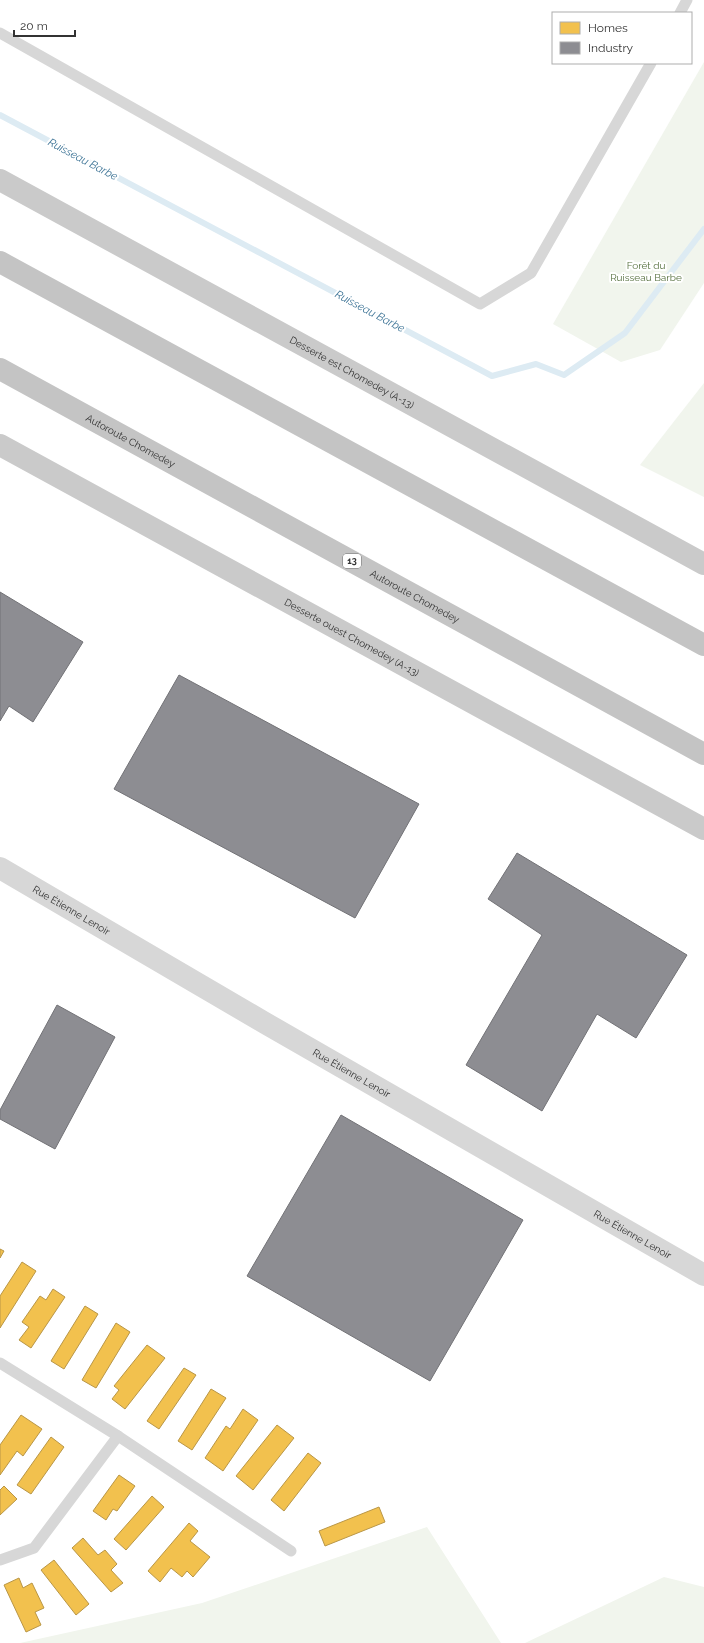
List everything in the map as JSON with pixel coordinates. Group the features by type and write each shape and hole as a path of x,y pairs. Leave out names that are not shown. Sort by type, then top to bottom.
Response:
{"highway":[{"path":"0,262 704,645"},
{"name":"Autoroute Chomedey","path":"0,369 704,754"}],"main road":[{"name":"Desserte est Chomedey (A-13)","path":"0,180 704,564"},
{"name":"Desserte ouest Chomedey (A-13)","path":"0,444 704,829"}],"street":[{"name":"Rue Étienne Lenoir","path":"0,868 284,1034 704,1275"}],"lane":[{"path":"681,12 687,0"},
{"path":"0,33 480,304 532,273 650,64"},
{"path":"0,1363 118,1436 291,1551"},
{"path":"0,1560 34,1548 118,1436"}],"green space":[{"name":"Forêt du Ruisseau Barbe","path":"704,62 704,283 660,350 621,362 553,324"},
{"path":"704,383 704,497 640,465"},
{"path":"427,1527 501,1643 20,1643 202,1603"},
{"path":"664,1577 704,1587 704,1643 525,1643"}],"building: Homes":[{"path":"0,1249 4,1251 0,1258"},
{"path":"22,1262 36,1271 0,1328 0,1296"},
{"path":"53,1289 65,1297 31,1348 19,1340 29,1327 22,1322 40,1296 46,1300"},
{"path":"85,1306 98,1314 64,1369 51,1361"},
{"path":"116,1323 130,1332 96,1388 82,1380"},
{"path":"147,1345 165,1358 125,1409 112,1399 119,1390 114,1386"},
{"path":"184,1368 196,1375 159,1429 147,1421"},
{"path":"211,1389 226,1398 192,1450 178,1441"},
{"path":"243,1409 258,1420 223,1471 205,1458 226,1426 230,1429"},
{"path":"21,1415 42,1429 23,1456 17,1451 0,1475 0,1445"},
{"path":"277,1425 294,1438 253,1490 236,1476"},
{"path":"51,1437 64,1447 31,1494 17,1485"},
{"path":"308,1453 321,1463 284,1511 271,1500"},
{"path":"119,1475 135,1486 117,1511 113,1509 106,1520 93,1511"},
{"path":"4,1486 17,1499 0,1515 0,1490"},
{"path":"152,1496 164,1507 126,1550 114,1539"},
{"path":"379,1507 385,1522 325,1546 319,1531"},
{"path":"189,1523 198,1531 190,1541 210,1557 193,1577 187,1571 182,1577 171,1568 160,1582 148,1571"},
{"path":"83,1538 98,1555 105,1550 117,1564 111,1570 123,1583 111,1592 72,1548"},
{"path":"54,1560 89,1604 76,1615 41,1570"},
{"path":"19,1578 23,1588 32,1583 44,1608 35,1612 41,1625 26,1632 4,1585"}],"building: Industry":[{"path":"0,592 83,642 33,722 9,706 0,721"},
{"path":"179,675 419,804 355,918 114,789"},
{"path":"517,853 687,955 636,1038 597,1014 542,1111 466,1065 542,935 488,899"},
{"path":"57,1005 115,1037 55,1149 0,1119 0,1110"},
{"path":"341,1115 523,1220 430,1381 247,1276"}],"waterway":[{"name":"Ruisseau Barbe","path":"0,115 492,376 536,364 564,375 625,333 704,229"}]}
